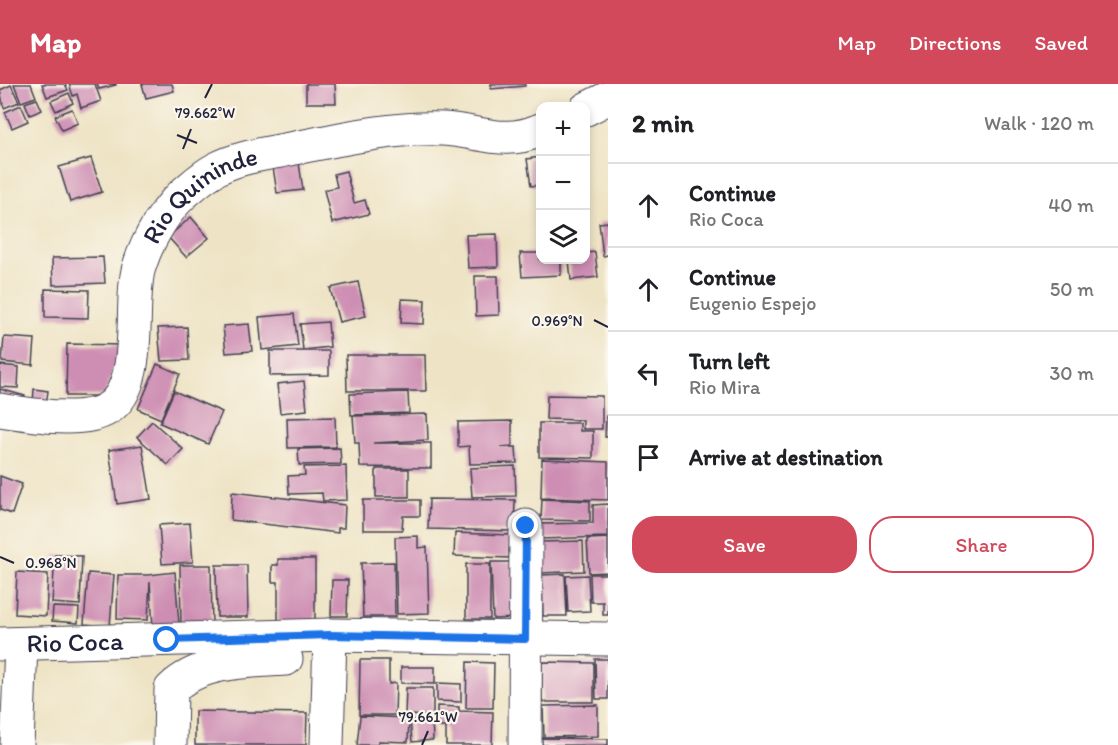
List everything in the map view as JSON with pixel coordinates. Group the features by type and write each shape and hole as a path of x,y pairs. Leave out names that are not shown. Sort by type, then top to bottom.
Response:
{"street":[{"path":"590,107 608,99"},
{"name":"Rio Quininde","path":"0,410 40,416 90,415 108,409 128,380 134,345 139,268 161,221 189,189 217,169 252,156 395,131 444,129 500,139 536,131"},
{"path":"525,745 526,526"},
{"path":"170,745 171,689 181,679 197,671 330,646 525,639 608,639"},
{"path":"11,645 16,745"},
{"name":"Rio Coca","path":"11,645 330,646"},
{"path":"327,745 330,646"}],"building":[{"path":"14,84 31,84 36,97 21,102"},
{"path":"42,84 65,84 68,90 47,97"},
{"path":"69,84 95,84 101,101 81,108 77,94 73,96"},
{"path":"97,84 116,84 116,85 99,89"},
{"path":"142,84 172,84 174,91 146,98"},
{"path":"306,84 335,84 336,103 306,103"},
{"path":"491,84 525,84 525,86 491,89"},
{"path":"11,85 19,102 4,108 0,90"},
{"path":"69,93 73,103 56,111 51,101"},
{"path":"37,99 42,110 30,115 25,103"},
{"path":"21,105 28,121 12,128 5,112"},
{"path":"72,109 78,123 62,130 55,116"},
{"path":"91,158 102,192 70,202 59,167"},
{"path":"536,158 536,185 531,186 527,159"},
{"path":"299,163 303,190 277,193 273,167"},
{"path":"346,171 354,203 365,200 369,214 332,223 324,190 337,187 334,174"},
{"path":"191,217 209,238 186,257 168,237"},
{"path":"608,222 608,255 603,256 599,223"},
{"path":"497,234 498,267 468,268 466,235"},
{"path":"595,252 598,277 571,280 569,264 590,264 590,253"},
{"path":"520,253 536,253 536,264 561,264 561,275 522,277"},
{"path":"103,257 105,283 53,285 52,258"},
{"path":"475,276 498,276 499,315 476,316"},
{"path":"358,282 366,316 339,322 330,288"},
{"path":"45,289 89,290 88,318 45,317"},
{"path":"402,299 425,300 424,324 401,323"},
{"path":"294,314 298,346 262,350 259,317"},
{"path":"328,322 330,347 303,350 300,324"},
{"path":"249,324 252,351 226,353 223,326"},
{"path":"187,327 189,360 161,361 158,328"},
{"path":"4,337 35,339 33,365 2,362"},
{"path":"67,344 124,345 104,396 66,396"},
{"path":"270,351 329,351 329,375 270,376"},
{"path":"346,355 425,355 426,391 347,391"},
{"path":"157,364 180,374 161,419 138,409"},
{"path":"0,365 19,367 18,388 0,387"},
{"path":"304,381 307,410 280,413 277,384"},
{"path":"0,389 25,396 22,406 0,400"},
{"path":"34,389 48,391 46,405 33,404"},
{"path":"174,391 222,412 208,444 160,423"},
{"path":"408,392 409,413 351,415 350,394"},
{"path":"547,395 602,396 602,429 583,429 583,420 546,419"},
{"path":"427,414 428,440 373,443 431,443 431,468 360,467 359,443 355,443 353,416"},
{"path":"606,416 608,416 608,437 605,437"},
{"path":"335,417 336,447 288,448 287,418"},
{"path":"152,421 183,449 168,465 137,437"},
{"path":"512,421 512,446 501,447 516,447 517,463 470,464 469,446 458,447 458,422"},
{"path":"539,423 580,423 580,431 593,431 593,458 539,457"},
{"path":"142,445 151,499 117,504 109,450"},
{"path":"340,448 341,464 299,465 298,449"},
{"path":"542,459 608,462 608,500 541,498"},
{"path":"346,466 347,500 323,501 322,493 289,494 288,476 305,475 304,467"},
{"path":"515,466 516,496 472,497 470,468"},
{"path":"376,469 409,469 409,497 376,497"},
{"path":"0,476 22,484 12,514 0,510"},
{"path":"232,492 345,505 344,528 338,528 338,533 231,520"},
{"path":"429,499 515,500 514,531 428,529"},
{"path":"542,499 590,501 590,521 541,520"},
{"path":"363,500 420,500 420,516 403,516 402,530 363,530"},
{"path":"608,504 608,537 540,539 539,524 593,523 593,505"},
{"path":"190,523 193,562 162,564 159,525"},
{"path":"455,533 510,535 509,558 454,556"},
{"path":"418,536 418,548 427,547 429,613 397,614 395,537"},
{"path":"608,538 608,572 589,573 587,539"},
{"path":"583,541 584,571 540,573 539,542"},
{"path":"55,555 82,556 80,605 52,603"},
{"path":"278,559 315,559 315,623 278,623 278,582 272,582 272,565 278,565"},
{"path":"394,562 395,617 363,617 361,563"},
{"path":"491,562 514,562 517,618 493,619"},
{"path":"466,564 490,564 490,619 466,619"},
{"path":"180,565 211,565 212,625 181,626"},
{"path":"216,565 247,565 248,617 217,617"},
{"path":"17,572 48,574 46,616 15,614"},
{"path":"175,572 179,625 153,627 150,582 148,620 117,619 118,575"},
{"path":"88,573 114,575 110,626 84,624"},
{"path":"565,574 567,616 543,616 542,575"},
{"path":"590,574 608,574 608,615 603,615 603,602 591,602"},
{"path":"588,575 590,611 568,612 566,576"},
{"path":"332,580 348,580 347,616 331,616"},
{"path":"53,607 79,608 78,623 52,621"},
{"path":"595,659 608,659 608,699 596,699"},
{"path":"360,660 389,660 389,684 396,683 395,715 359,715"},
{"path":"467,662 494,663 493,708 466,708"},
{"path":"542,662 594,663 594,702 542,702"},
{"path":"401,667 435,667 435,684 401,683"},
{"path":"437,683 461,684 461,702 437,701"},
{"path":"406,688 433,688 433,716 405,715"},
{"path":"598,705 598,736 544,737 543,706"},
{"path":"437,706 459,707 459,711 493,712 492,745 446,745 446,727 437,727"},
{"path":"195,711 307,713 306,745 195,745"},
{"path":"360,716 409,718 408,742 378,741 378,745 357,745"},
{"path":"432,718 433,740 412,742 410,720"},
{"path":"542,738 608,739 608,745 542,745"}],"route":[{"path":"167,640 330,635 525,639 526,526"}]}
